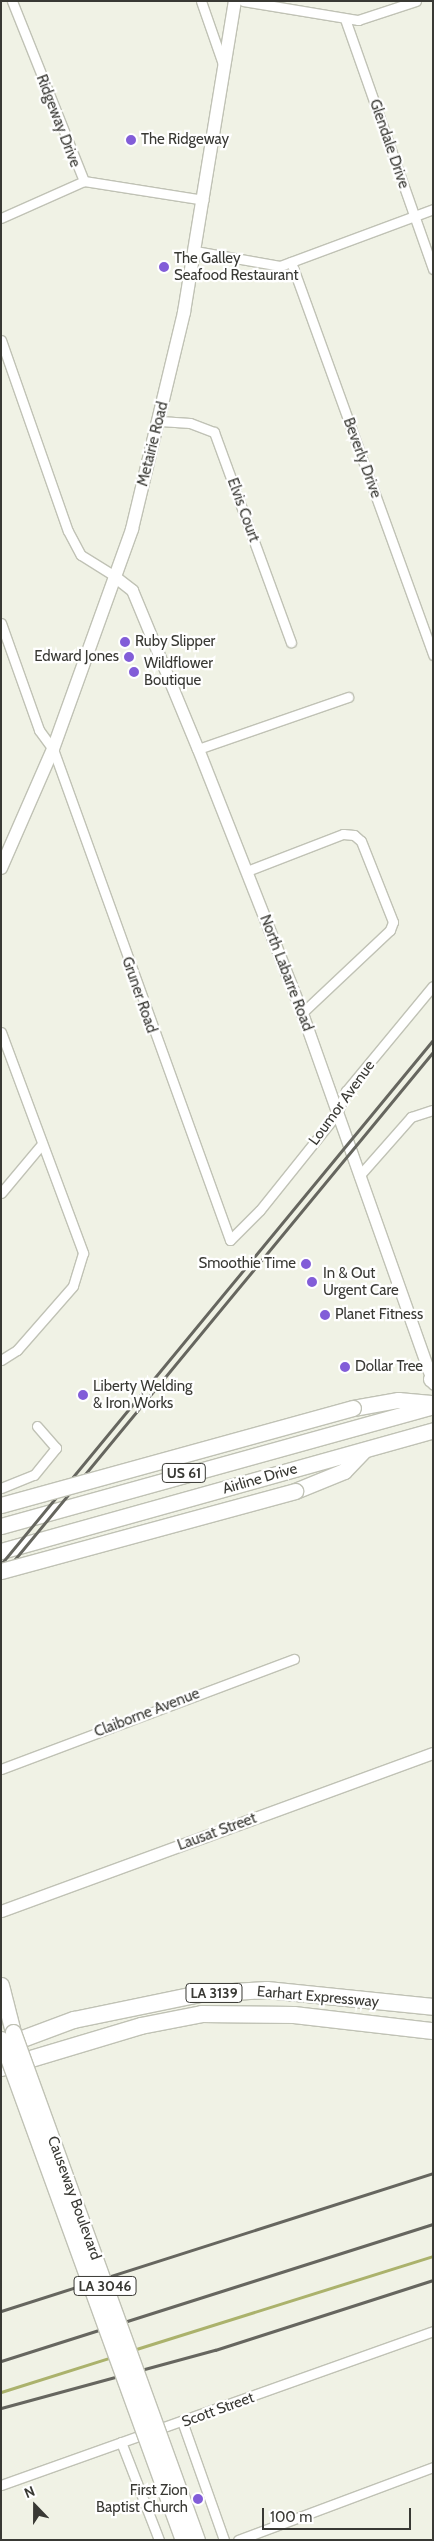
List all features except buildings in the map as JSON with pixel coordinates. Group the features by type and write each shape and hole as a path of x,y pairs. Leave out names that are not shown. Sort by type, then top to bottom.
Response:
{"highway":[{"path":"1,1505 353,1408 398,1400 433,1405"},
{"name":"Airline Drive","path":"1,1526 433,1405"},
{"name":"Airline Drive","path":"1,1551 433,1430"},
{"path":"1,1571 295,1492 344,1471 364,1450"},
{"path":"1,1985 7,2035"},
{"name":"Earhart Expressway","path":"1,2047 74,2020 199,1994 267,1990 433,2007"},
{"name":"Causeway Boulevard","path":"1,1998 7,2035 183,2540"},
{"name":"Earhart Expressway","path":"1,2068 141,2026 202,2014 294,2016 433,2030"},
{"name":"Causeway Boulevard","path":"7,2035 197,2540"}],"main road":[{"name":"Metairie Road","path":"1,868 53,749 132,529 160,421 195,251 223,64 235,1"}],"street":[{"name":"Ridgeway Drive","path":"12,1 84,181 204,200"},
{"path":"201,1 223,64"},
{"path":"243,1 358,20 416,1"},
{"name":"Glendale Drive","path":"345,19 433,269"},
{"path":"1,218 84,181"},
{"path":"195,251 272,266 290,262 433,209"},
{"name":"Beverly Drive","path":"290,262 433,654"},
{"path":"1,340 68,532 81,554 114,576"},
{"name":"Elvis Court","path":"160,421 190,423 214,432 291,642"},
{"name":"North Labarre Road","path":"114,576 132,590 247,871 302,1013 432,1381"},
{"name":"Gruner Road","path":"1,623 39,730 53,749 230,1240"},
{"path":"198,749 348,697"},
{"path":"247,871 343,834 354,835 361,841 389,913 390,930 302,1013"},
{"name":"Loumor Avenue","path":"230,1240 260,1210 337,1114 346,1091 433,986"},
{"path":"1,1032 83,1253 73,1286 17,1350 1,1360"},
{"path":"359,1176 411,1118 433,1110"},
{"path":"1,1193 42,1144"},
{"path":"1,1488 34,1475 56,1448 37,1426"},
{"name":"Claiborne Avenue","path":"1,1769 294,1659"},
{"name":"Lausat Street","path":"1,1912 433,1753"},
{"name":"Scott Street","path":"1,2485 121,2442 183,2424 433,2331"},
{"path":"183,2424 224,2540"},
{"path":"121,2442 159,2540"},
{"path":"238,2540 433,2467"}],"waterway":[{"path":"133,2350 433,2256"},
{"path":"1,2392 112,2357"}],"railway":[{"path":"1,1564 433,1040"},
{"path":"1,1576 433,1052"},
{"path":"1,2311 433,2173"},
{"path":"1,2361 433,2224"},
{"path":"1,2408 215,2350 433,2280"}],"place":[{"name":"The Ridgeway","path":"131,140"},
{"name":"The Galley Seafood Restaurant","path":"164,267"},
{"name":"Ruby Slipper","path":"125,642"},
{"name":"Edward Jones","path":"129,657"},
{"name":"Wildflower Boutique","path":"134,672"},
{"name":"Smoothie Time","path":"306,1264"},
{"name":"In & Out Urgent Care","path":"312,1282"},
{"name":"Planet Fitness","path":"325,1315"},
{"name":"Dollar Tree","path":"345,1367"},
{"name":"Liberty Welding & Iron Works","path":"83,1395"},
{"name":"First Zion Baptist Church","path":"198,2499"}]}
